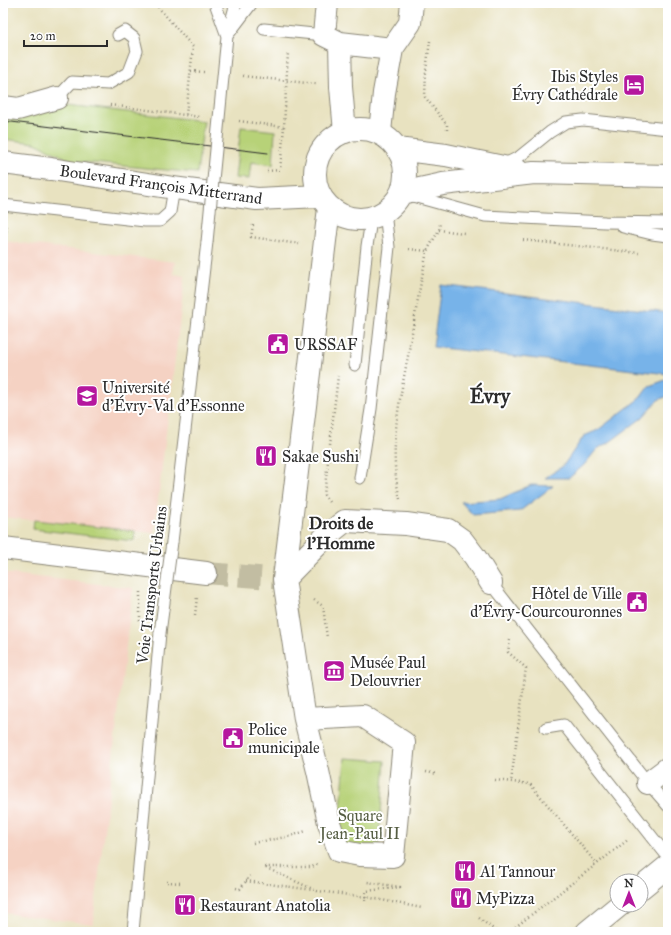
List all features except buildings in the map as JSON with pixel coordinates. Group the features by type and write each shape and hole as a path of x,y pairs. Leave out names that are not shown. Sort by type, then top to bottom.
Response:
{"street":[{"path":"327,3 344,132"},
{"path":"380,132 384,92 392,49 410,23 412,3"},
{"path":"332,39 392,49"},
{"path":"3,107 18,109 57,98"},
{"path":"360,129 380,132 390,139 404,163 405,178 401,193 394,204 378,216 356,220 342,216 324,202 315,182 315,167 320,153 329,141 336,135 344,132 360,129"},
{"path":"397,149 446,156 534,173"},
{"name":"Boulevard François Mitterrand","path":"3,163 257,199 324,202"},
{"path":"401,193 444,184 534,173 668,176"},
{"path":"305,719 363,716 404,743 393,856 360,855 339,852 329,823 305,719 284,579 324,202"},
{"path":"284,579 326,536 344,521 406,524 448,530 462,540 476,557 491,583"},
{"path":"3,548 206,573"},
{"path":"648,783 668,768"},
{"path":"649,881 668,866"},
{"path":"587,932 610,913"}],"lane":[{"path":"215,3 227,36"},
{"path":"227,36 236,3"},
{"path":"227,36 252,3"},
{"path":"264,29 332,39"},
{"path":"57,98 72,82 108,84 129,72 137,51 134,38 125,31 118,35"},
{"name":"Voie Transports Urbains","path":"133,932 160,633 207,242 227,36"},
{"path":"502,166 519,157 550,132 566,122 583,120 668,129"},
{"path":"3,205 145,221 160,221 170,212 174,188"},
{"path":"401,193 485,216 605,222 668,223"},
{"path":"355,365 367,246 378,216"},
{"path":"360,478 371,409 388,262 389,247 378,216"},
{"path":"605,222 652,234 668,236"},
{"path":"491,583 648,783 668,806"},
{"path":"546,728 564,725 668,858"}],"path":[{"path":"158,3 158,7 193,47 186,115"},
{"path":"292,9 293,3"},
{"path":"431,34 426,70 425,97 447,125 446,137"},
{"path":"266,171 280,170 288,52"},
{"path":"191,71 211,73"},
{"path":"241,76 318,84"},
{"path":"103,104 206,117"},
{"path":"237,121 284,127"},
{"path":"397,488 394,462 397,414 427,251 439,230 441,218"},
{"path":"253,222 251,237 306,245"},
{"path":"439,230 470,234"},
{"path":"516,239 646,254"},
{"path":"3,255 5,241"},
{"path":"403,248 427,251"},
{"path":"339,370 324,495 344,521"},
{"path":"140,589 140,614"},
{"path":"323,606 328,638"},
{"path":"508,652 526,668 511,782"},
{"path":"495,780 530,784 596,863"},
{"path":"509,932 596,863 645,828"},
{"path":"253,843 291,836"},
{"path":"317,891 264,867 312,867 339,852"},
{"path":"236,888 240,889 250,876"},
{"path":"246,881 366,897 422,908"},
{"path":"167,882 181,883"},
{"path":"274,885 274,890"},
{"path":"365,901 366,892"},
{"path":"479,918 498,932"}],"shaded area":[{"name":"Université d'Évry-Val d'Essonne","path":"3,241 175,262 173,274 185,276 154,533 3,517"},
{"path":"3,573 133,588 93,924 3,913"}],"green space":[{"path":"59,104 204,121 197,173 72,161 35,143 3,139 3,113"},
{"path":"241,127 275,131 273,165 251,162 249,179 235,178"},
{"path":"34,520 135,531 134,541 33,529"},
{"name":"Square Jean-Paul II","path":"345,758 385,761 378,852 338,849"}],"water":[{"path":"441,285 668,313 668,374 433,347"},
{"path":"668,379 668,396 658,400 642,418 611,441 597,449 584,465 569,478 545,478 563,466 584,436 598,430 640,398 649,386"},
{"path":"531,485 553,486 520,511 473,515 461,502 500,499"}],"tunnel":[{"path":"206,573 284,579"}],"tram line":[{"path":"3,121 268,153"}],"place":[{"name":"Ibis Styles Évry Cathédrale","path":"634,85"},
{"name":"URSSAF","path":"278,344"},
{"name":"Université d'Évry-Val d'Essonne","path":"87,396"},
{"name":"Sakae Sushi","path":"266,456"},
{"name":"Hôtel de Ville d’Évry-Courcouronnes","path":"637,602"},
{"name":"Musée Paul Delouvrier","path":"334,671"},
{"name":"Police municipale","path":"233,738"},
{"name":"Al Tannour","path":"465,871"},
{"name":"MyPizza","path":"461,898"},
{"name":"Restaurant Anatolia","path":"185,905"}],"district":[{"name":"Évry","path":"490,396"},
{"name":"Droits de l'Homme","path":"341,533"}]}
